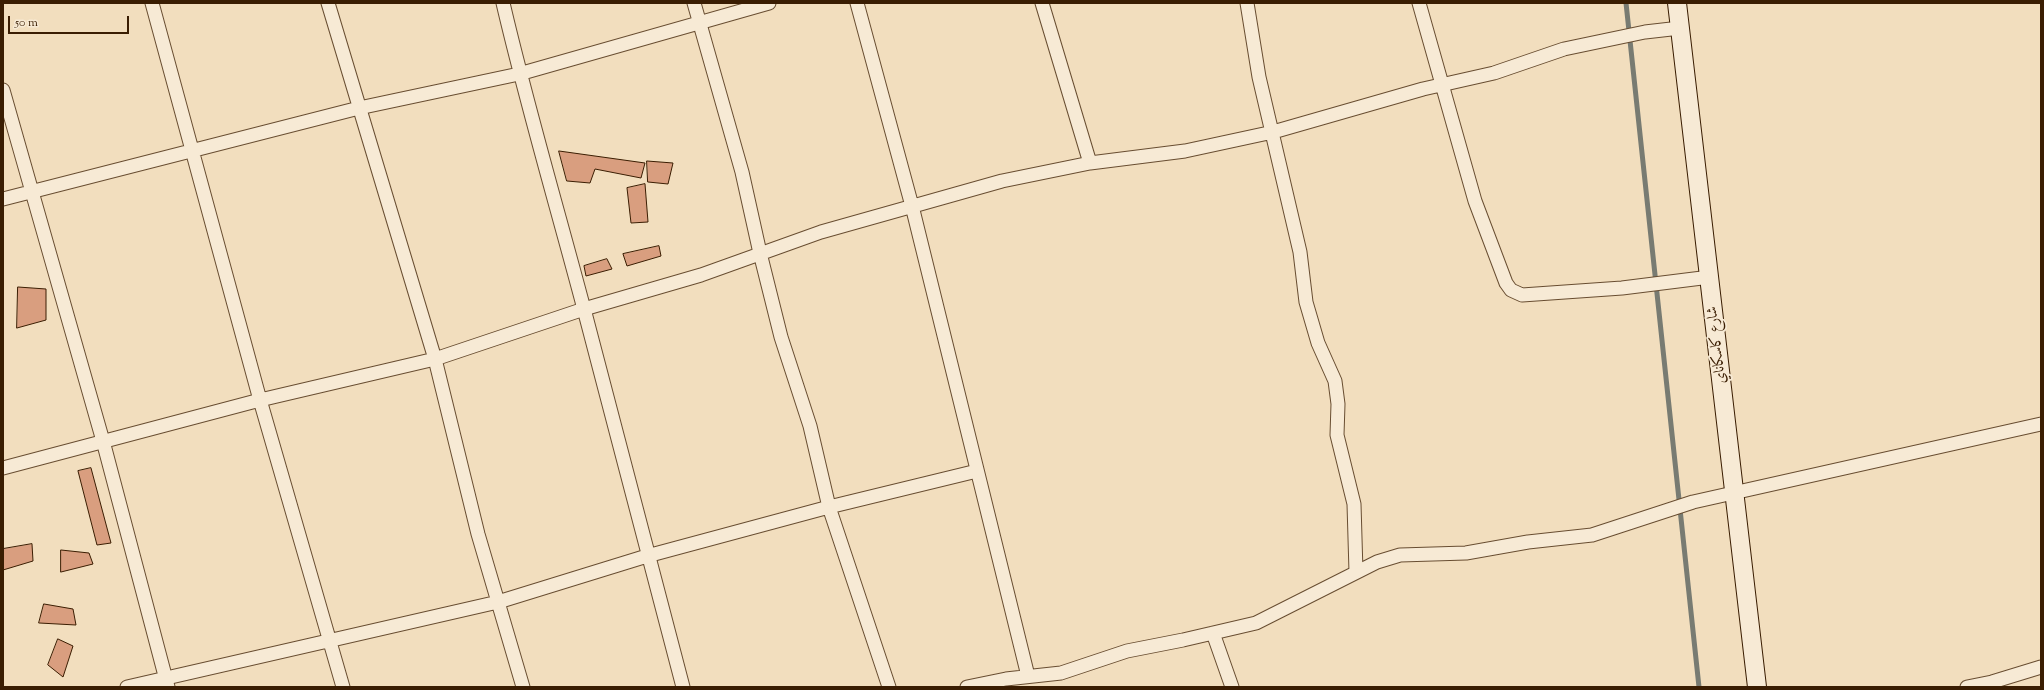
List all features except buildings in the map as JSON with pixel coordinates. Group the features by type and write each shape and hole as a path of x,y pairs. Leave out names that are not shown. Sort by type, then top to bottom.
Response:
{"street":[{"path":"152,3 260,400 331,640 343,687"},
{"path":"328,3 358,108 435,359 478,534 523,687"},
{"path":"503,3 519,74 584,309 647,556 683,687"},
{"path":"694,3 742,172 760,254 781,337 810,426 829,507 889,687"},
{"path":"3,199 358,108 519,74 769,3"},
{"path":"857,3 912,206 1028,676"},
{"path":"1042,3 1090,163"},
{"path":"1247,3 1258,77 1273,132 1300,252 1306,302 1318,343 1335,381 1338,404 1337,434 1354,504 1356,572"},
{"path":"1419,3 1475,201 1506,283 1511,290 1522,295 1562,294 1710,277"},
{"name":"شارع كاسكاناي","path":"1677,3 1757,687"},
{"path":"3,468 260,400 435,359 584,309 701,275 821,232 1002,181 1090,163 1185,151 1273,132 1423,88 1494,73 1564,49 1645,32 1680,28"},
{"path":"3,90 103,442 167,682"},
{"path":"967,687 1028,676 1061,673 1127,651 1256,623 1377,562 1400,555 1466,554 1528,542 1592,535 1693,502 2041,424"},
{"path":"127,687 167,682 331,640 498,602 647,556 829,507 977,471"},
{"path":"1213,633 1232,687"},
{"path":"1967,687 1992,682 2041,667"}],"waterway":[{"path":"1626,3 1699,687"}]}
